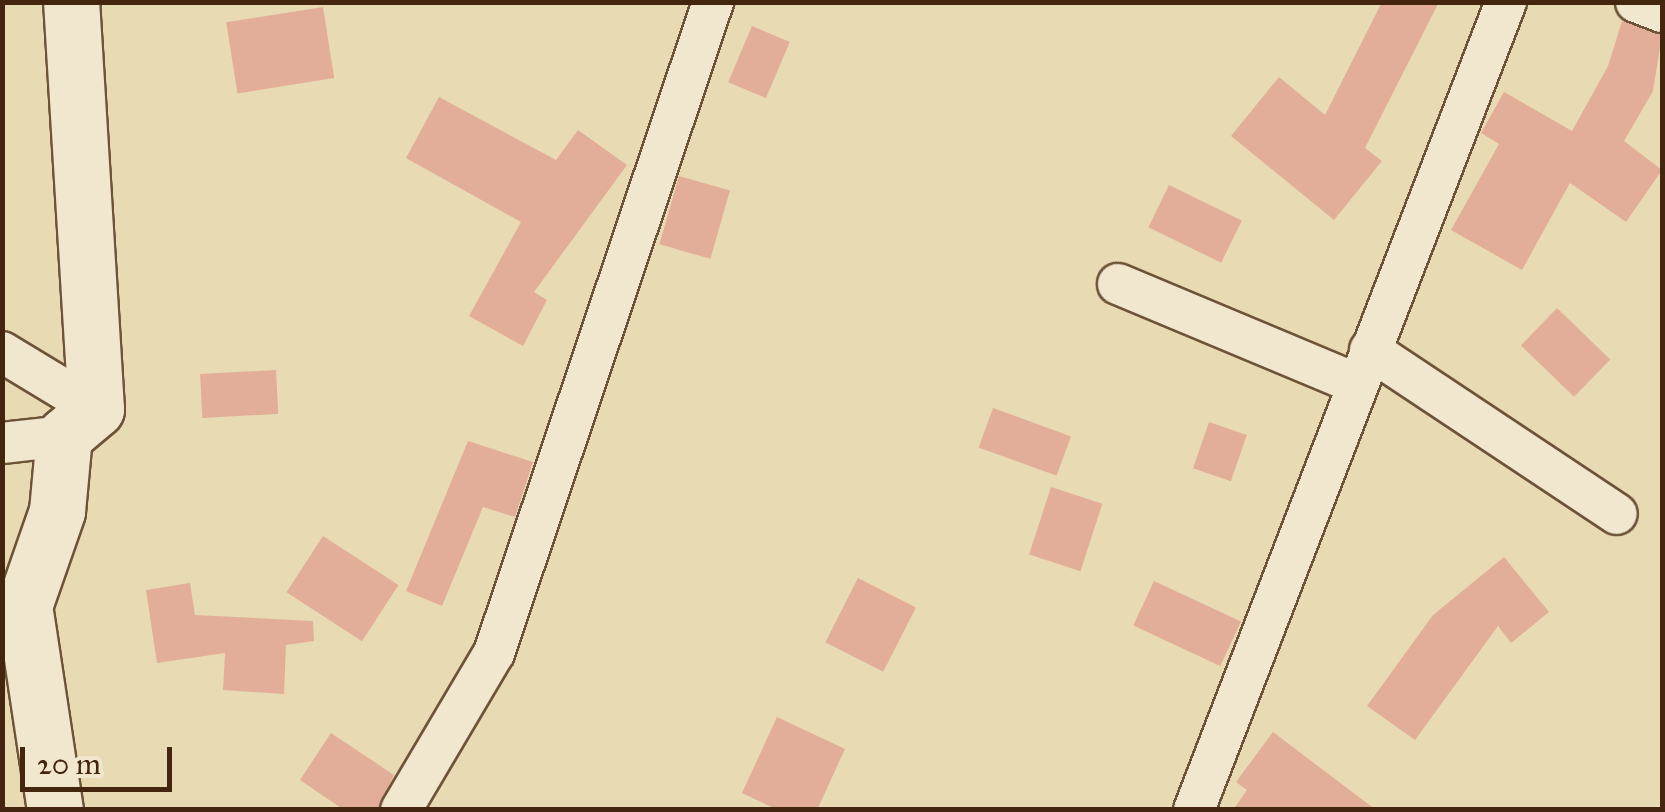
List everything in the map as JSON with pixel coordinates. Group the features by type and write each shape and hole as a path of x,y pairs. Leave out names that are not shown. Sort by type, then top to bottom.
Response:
{"street":[{"path":"55,810 13,608 57,511 80,423 71,2"},
{"path":"401,810 494,653 712,2"},
{"path":"1194,810 1506,2"},
{"path":"1636,2 1662,12"},
{"path":"1118,284 1363,367 1618,514"},
{"path":"2,352 80,423"},
{"path":"2,443 80,423"}],"building":[{"path":"1382,2 1439,2 1365,148 1382,161 1334,220 1231,136 1279,77 1325,115"},
{"path":"323,7 334,78 237,93 226,22"},
{"path":"1622,21 1662,35 1653,91 1624,141 1662,170 1626,222 1570,183 1522,270 1451,230 1499,144 1481,133 1504,92 1572,131 1608,66"},
{"path":"752,26 790,42 766,98 728,82"},
{"path":"439,97 556,160 578,130 627,165 534,292 547,300 523,346 469,316 521,222 406,158"},
{"path":"679,176 730,191 710,259 659,244"},
{"path":"1169,185 1242,221 1221,263 1148,227"},
{"path":"1557,308 1610,359 1574,397 1521,345"},
{"path":"276,370 278,414 202,418 200,374"},
{"path":"993,408 1071,436 1057,476 979,447"},
{"path":"1209,422 1247,435 1231,481 1193,468"},
{"path":"468,441 533,462 515,517 483,507 442,606 406,591"},
{"path":"1051,487 1102,504 1080,571 1029,555"},
{"path":"323,536 398,585 362,641 287,592"},
{"path":"1504,557 1549,612 1511,643 1498,626 1415,740 1367,706 1433,615"},
{"path":"858,578 916,608 883,672 825,642"},
{"path":"1154,581 1241,622 1220,666 1133,625"},
{"path":"190,583 195,615 313,621 314,641 286,645 284,694 223,690 225,653 157,663 146,590"},
{"path":"777,717 845,749 817,810 778,810 742,793"},
{"path":"1273,732 1376,810 1233,810 1247,790 1236,782"},
{"path":"331,733 394,775 377,810 344,810 300,780"}]}
